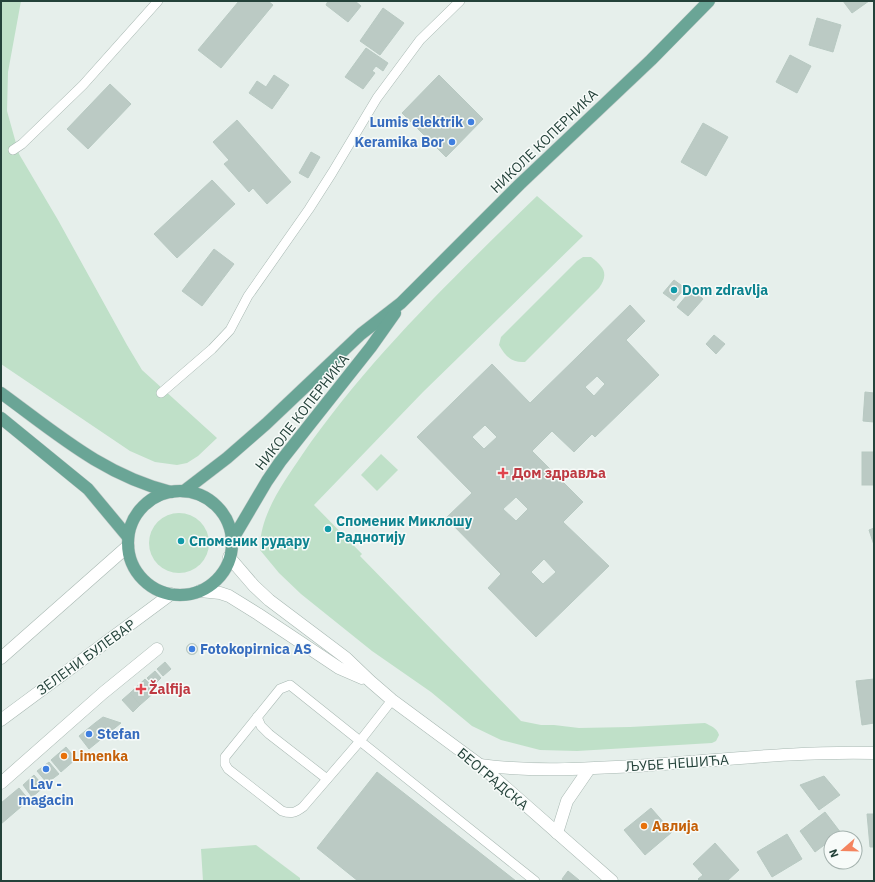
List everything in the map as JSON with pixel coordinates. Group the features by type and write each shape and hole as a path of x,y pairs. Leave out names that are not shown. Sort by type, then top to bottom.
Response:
{"main road":[{"name":"НИКОЛЕ КОПЕРНИКА","path":"184,492 227,458 270,420 361,334 401,303 520,184 651,60 710,1"},
{"name":"НИКОЛЕ КОПЕРНИКА","path":"232,542 267,481 280,462 371,348 401,303"},
{"path":"1,393 86,455 106,467 150,487 171,492 184,492 201,496 215,505 225,518 231,534 232,542 229,557 223,571 218,577 200,591 186,594 171,594 155,588 142,578 132,563 128,542 132,523 140,510 150,500 171,492"},
{"path":"1,418 88,488 128,542"}],"street":[{"path":"1,658 128,542"},
{"name":"БЕОГРАДСКА","path":"229,557 254,586 269,600 346,658 392,700 480,765 612,881"},
{"name":"БЕОГРАДСКА","path":"200,591 220,593 229,596 339,668 370,681"},
{"name":"ЗЕЛЕНИ БУЛЕВАР","path":"1,720 171,594"},
{"path":"1,783 157,649"},
{"name":"ЉУБЕ НЕШИЋА","path":"480,765 525,769 589,769 786,756 874,753"},
{"path":"557,833 567,801 589,769"}],"lane":[{"path":"13,150 22,144 84,85 158,1"},
{"path":"161,393 212,349 230,330 248,296 309,209 377,98 420,40 460,1"},
{"path":"392,700 360,741 303,807 296,813 289,814 282,811 228,769 225,764 225,757 280,689 290,685 360,741 535,881"},
{"path":"257,717 261,726 269,734 327,779"}],"green space":[{"path":"1,1 21,1 8,72 7,111 19,154 58,220 142,370 217,438 198,456 187,463 177,465 155,462 130,451 1,364"},
{"path":"537,196 583,236 423,392 314,505 362,554 360,556 521,721 541,725 579,728 705,723 712,726 719,735 716,741 712,743 577,751 540,750 501,740 472,726 431,692 372,651 301,594 279,573 260,550 263,525 280,488 328,420 355,385 413,320"},
{"path":"583,257 591,257 604,271 604,279 599,288 525,362 516,361 509,358 499,345 501,337 577,261"},
{"path":"381,454 398,470 377,491 361,475"},
{"path":"179,513 195,518 200,522 204,527 209,543 204,559 200,564 195,568 179,573 163,568 158,564 154,559 149,543 154,527 158,522 163,518"},
{"path":"256,845 300,878 300,881 203,881 201,849"}],"building":[{"path":"239,1 268,1 273,5 221,68 198,50"},
{"path":"328,1 355,1 361,6 348,22 326,5"},
{"path":"843,1 869,1 852,13"},
{"path":"383,8 404,23 380,55 360,41"},
{"path":"817,18 841,25 833,52 809,45"},
{"path":"366,48 388,63 383,71 376,66 372,71 375,73 363,89 345,77"},
{"path":"790,55 811,66 797,93 776,82"},
{"path":"274,75 289,85 272,109 249,93 257,81 266,87"},
{"path":"439,75 483,119 446,157 402,113"},
{"path":"110,84 131,104 88,149 67,129"},
{"path":"237,120 291,182 267,204 253,188 249,192 224,164 229,160 213,142"},
{"path":"703,123 728,137 706,176 681,162"},
{"path":"311,152 320,157 308,178 299,173"},
{"path":"212,180 235,204 177,258 154,234"},
{"path":"214,249 234,264 202,306 182,291"},
{"name":"Dom zdravlja","path":"674,280 685,288 674,301 663,293"},
{"path":"692,289 703,299 688,316 677,307"},
{"name":"Дом здравља","path":"630,305 645,321 626,340 659,375 595,437 592,434 574,452 552,431 532,451 583,502 563,522 609,566 536,637 488,588 501,574 446,518 472,493 417,437 492,364 530,403","holes":["597,376 605,384 594,396 585,387","485,425 497,437 484,449 472,437","516,497 528,509 516,521 503,509","544,559 556,572 543,584 531,572"]},
{"path":"714,335 725,344 716,354 706,344"},
{"path":"865,392 874,393 874,422 863,421"},
{"path":"862,452 874,452 874,485 862,485"},
{"path":"874,528 874,545 869,530"},
{"path":"192,643 196,645 198,649 196,653 192,655 188,653 186,649 188,645"},
{"path":"165,662 171,669 163,676 157,669"},
{"path":"155,671 161,678 154,685 147,678"},
{"path":"145,679 156,691 140,705 130,693"},
{"path":"874,679 874,723 862,725 856,681"},
{"path":"130,693 140,705 133,712 122,700"},
{"path":"103,717 121,723 105,736 95,723"},
{"path":"95,723 105,736 89,749 79,736"},
{"path":"66,747 76,759 61,772 51,760"},
{"path":"49,762 59,774 47,783 37,771"},
{"path":"377,772 516,881 358,881 317,848"},
{"path":"34,775 44,787 32,797 23,785"},
{"path":"824,776 840,795 819,810 800,785"},
{"path":"19,788 29,800 1,824 1,803"},
{"path":"651,808 672,832 645,855 624,830"},
{"path":"825,812 839,830 823,830 823,846 815,852 800,831"},
{"path":"867,814 874,814 874,847 870,847"},
{"path":"787,834 802,859 772,877 757,852"},
{"path":"715,843 739,870 727,881 700,881 698,879 703,875 693,864"},
{"path":"568,871 579,880 564,881 562,879"}],"place":[{"name":"Lumis elektrik","path":"471,122"},
{"name":"Keramika Bor","path":"452,142"},
{"name":"Dom zdravlja","path":"674,290"},
{"name":"Дом здравља","path":"503,473"},
{"name":"Споменик Миклошу Раднотију","path":"328,529"},
{"name":"Споменик рудару","path":"181,541"},
{"name":"Fotokopirnica AS","path":"192,649"},
{"name":"Žalfija","path":"141,689"},
{"name":"Stefan","path":"89,734"},
{"name":"Limenka","path":"64,756"},
{"name":"Lav - magacin","path":"46,769"},
{"name":"Авлија","path":"644,826"}]}
